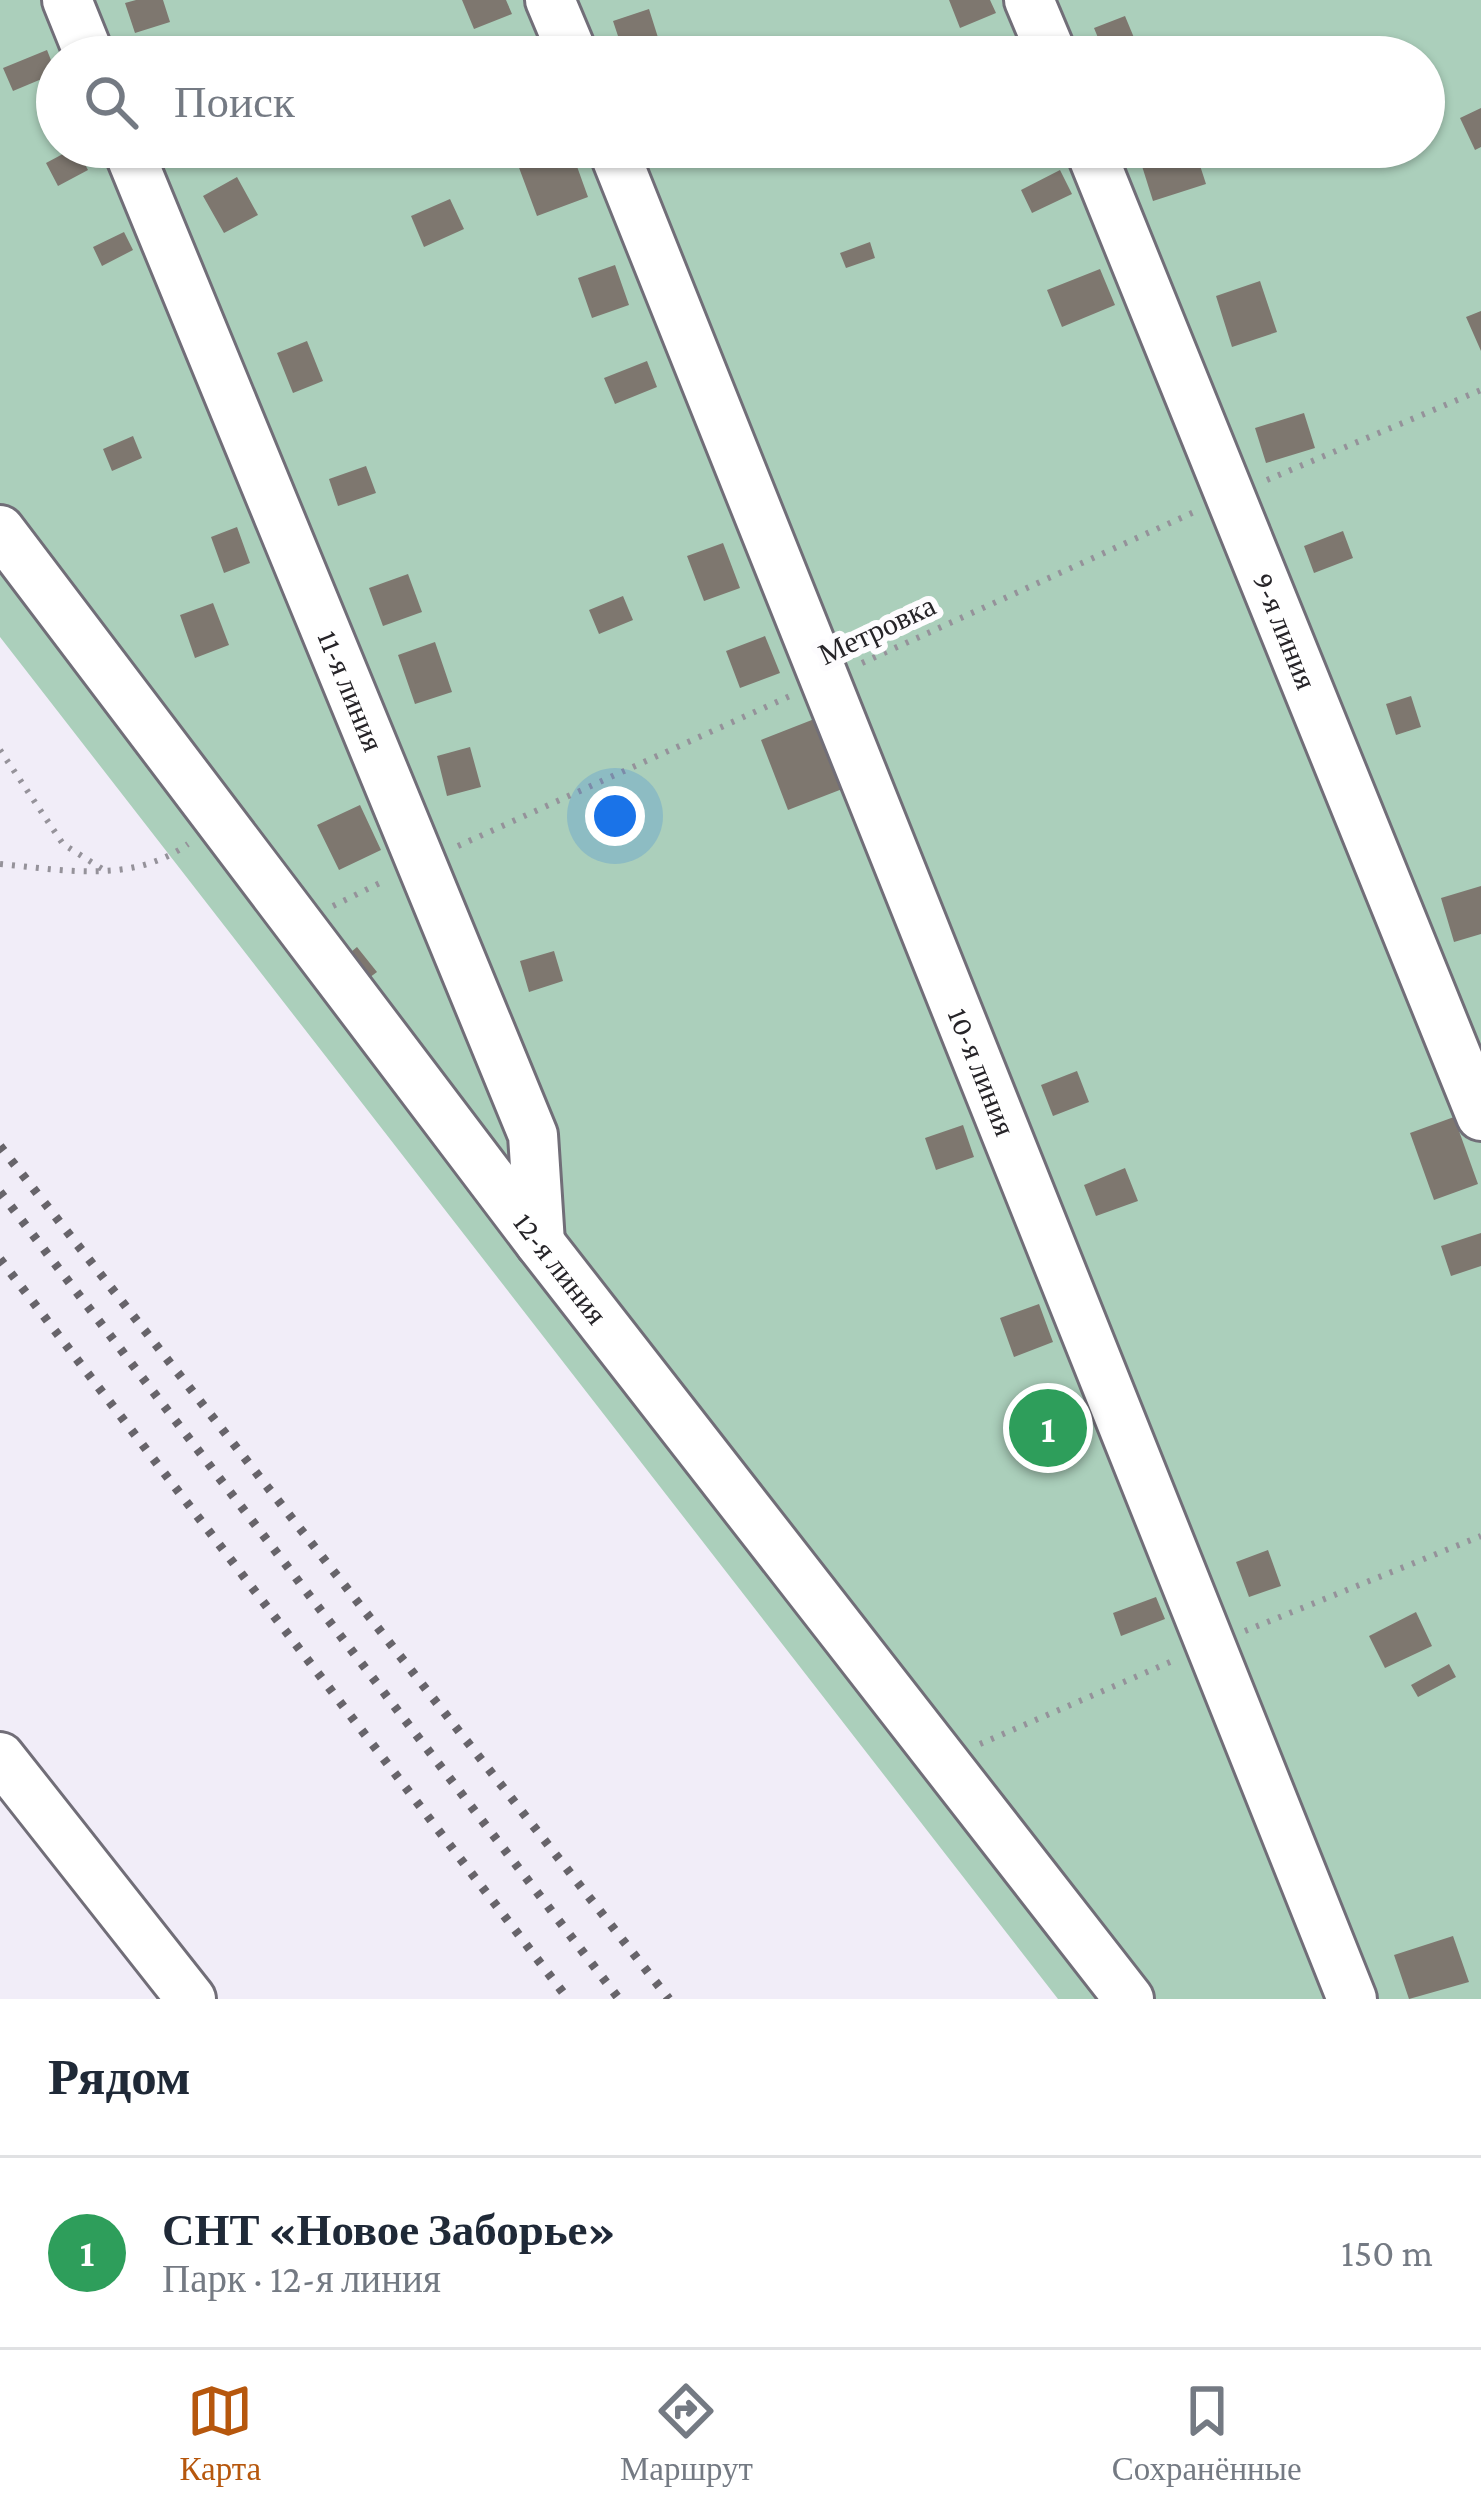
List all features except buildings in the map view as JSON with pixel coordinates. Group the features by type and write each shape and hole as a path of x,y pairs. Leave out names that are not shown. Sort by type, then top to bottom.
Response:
{"street":[{"path":"67,0 82,36"},
{"path":"550,0 565,36"},
{"path":"1029,0 1044,36"},
{"name":"11-я линия","path":"136,168 533,1135 540,1243"},
{"name":"10-я линия","path":"620,168 1352,1999"},
{"name":"9-я линия","path":"1098,168 1481,1116"},
{"name":"12-я линия","path":"0,530 540,1243 1129,1999"},
{"path":"0,1757 191,1999"}],"path":[{"name":"Метровка","path":"298,923 421,862 1230,495 1481,389"},
{"path":"0,750 63,844 110,874"},
{"path":"0,864 110,874 171,856 220,821"}],"green space":[{"path":"0,0 1481,0 1481,1999 1058,1999 0,637"}],"railway":[{"path":"0,1146 669,1999"},
{"path":"0,1192 619,1999"},
{"path":"0,1259 568,1999"}],"place":[{"name":"СНТ «Новое Заборье»","path":"1048,1428"}]}
